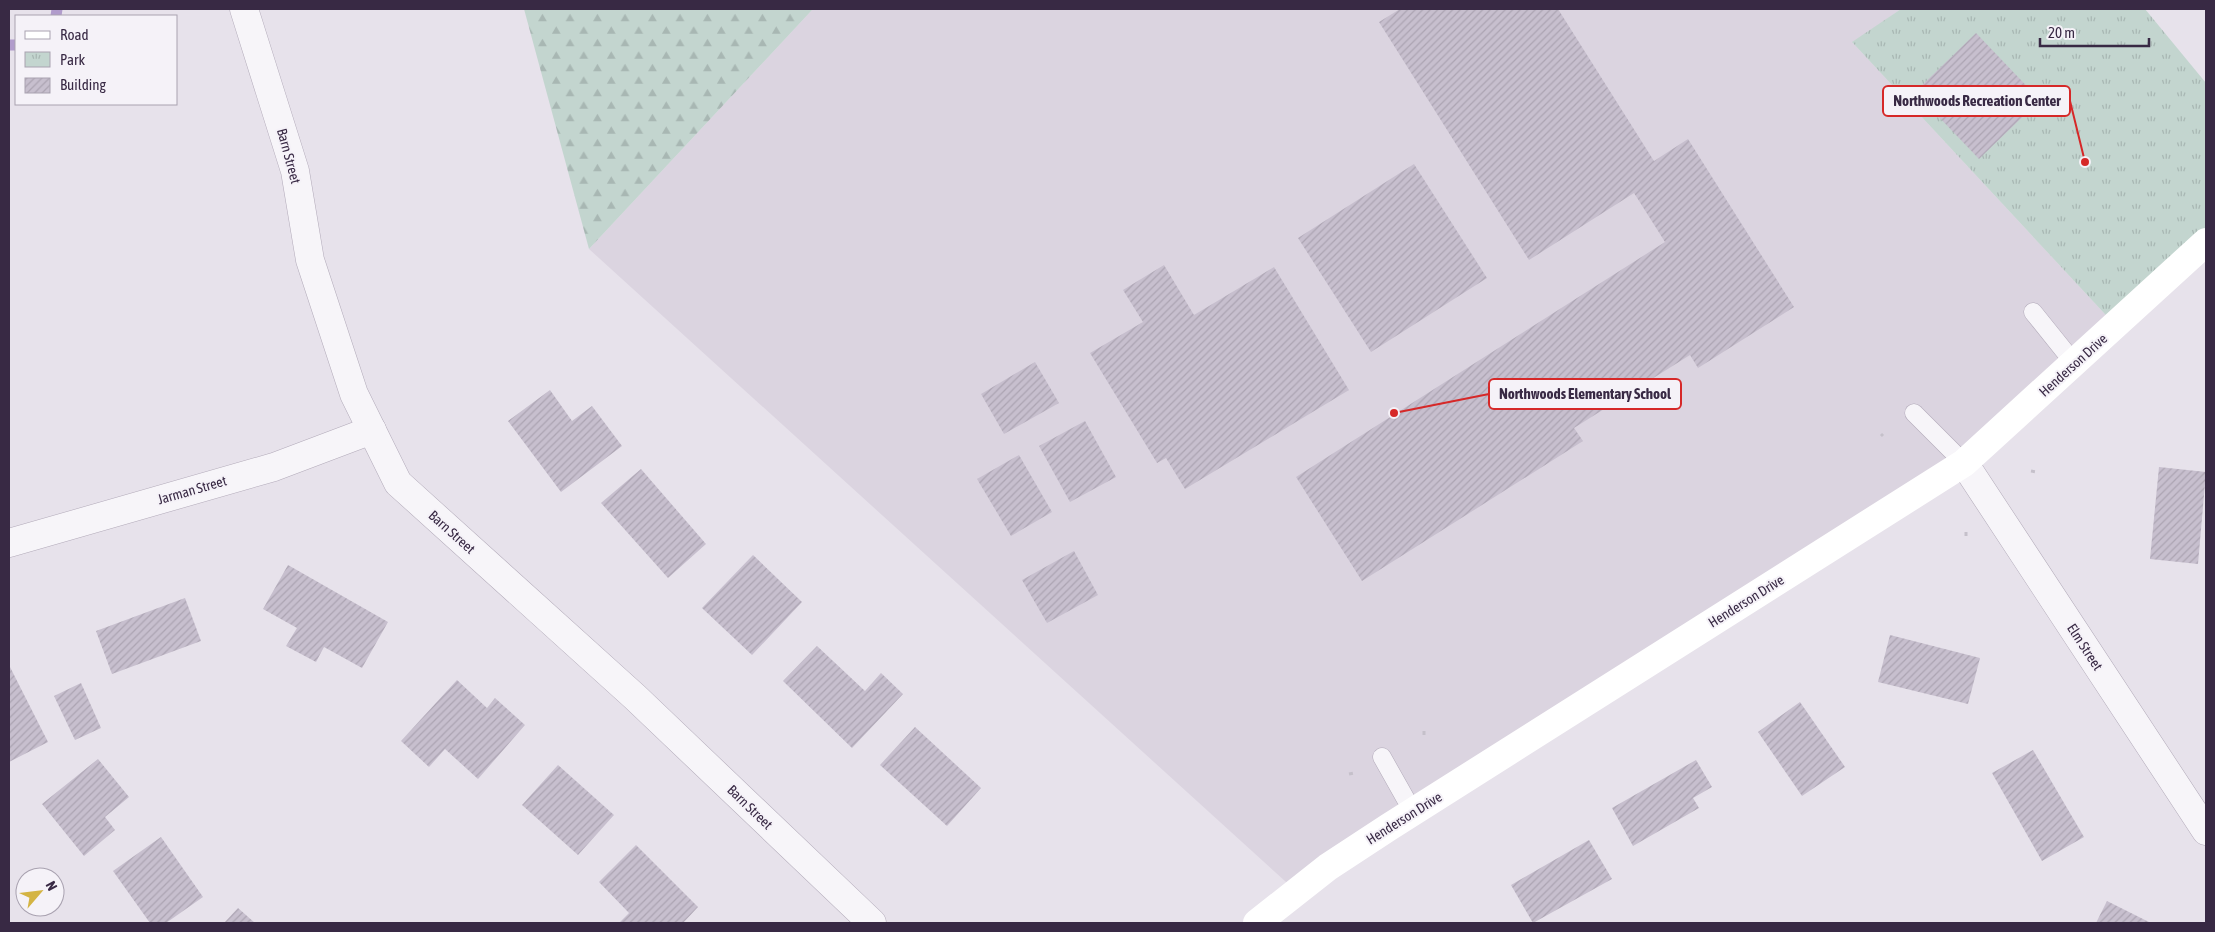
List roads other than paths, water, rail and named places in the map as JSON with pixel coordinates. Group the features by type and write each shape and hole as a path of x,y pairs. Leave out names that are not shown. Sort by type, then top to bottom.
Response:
{"main road":[{"name":"Henderson Drive","path":"1257,923 1328,866 1964,463 2206,242"}],"street":[{"name":"Barn Street","path":"244,9 294,171 310,260 354,394 398,483 635,697 872,923"},
{"name":"Jarman Street","path":"9,543 274,467 372,430"},
{"name":"Elm Street","path":"1964,463 2206,831"}],"lane":[{"path":"2033,312 2074,363"},
{"path":"1914,413 1964,463"},
{"path":"1382,757 1413,812"}],"waterway":[{"path":"56,15 57,9"},
{"path":"9,45 15,45"}],"place":[{"name":"Northwoods Recreation Center","path":"2085,162"},
{"name":"Northwoods Elementary School","path":"1394,413"}]}
